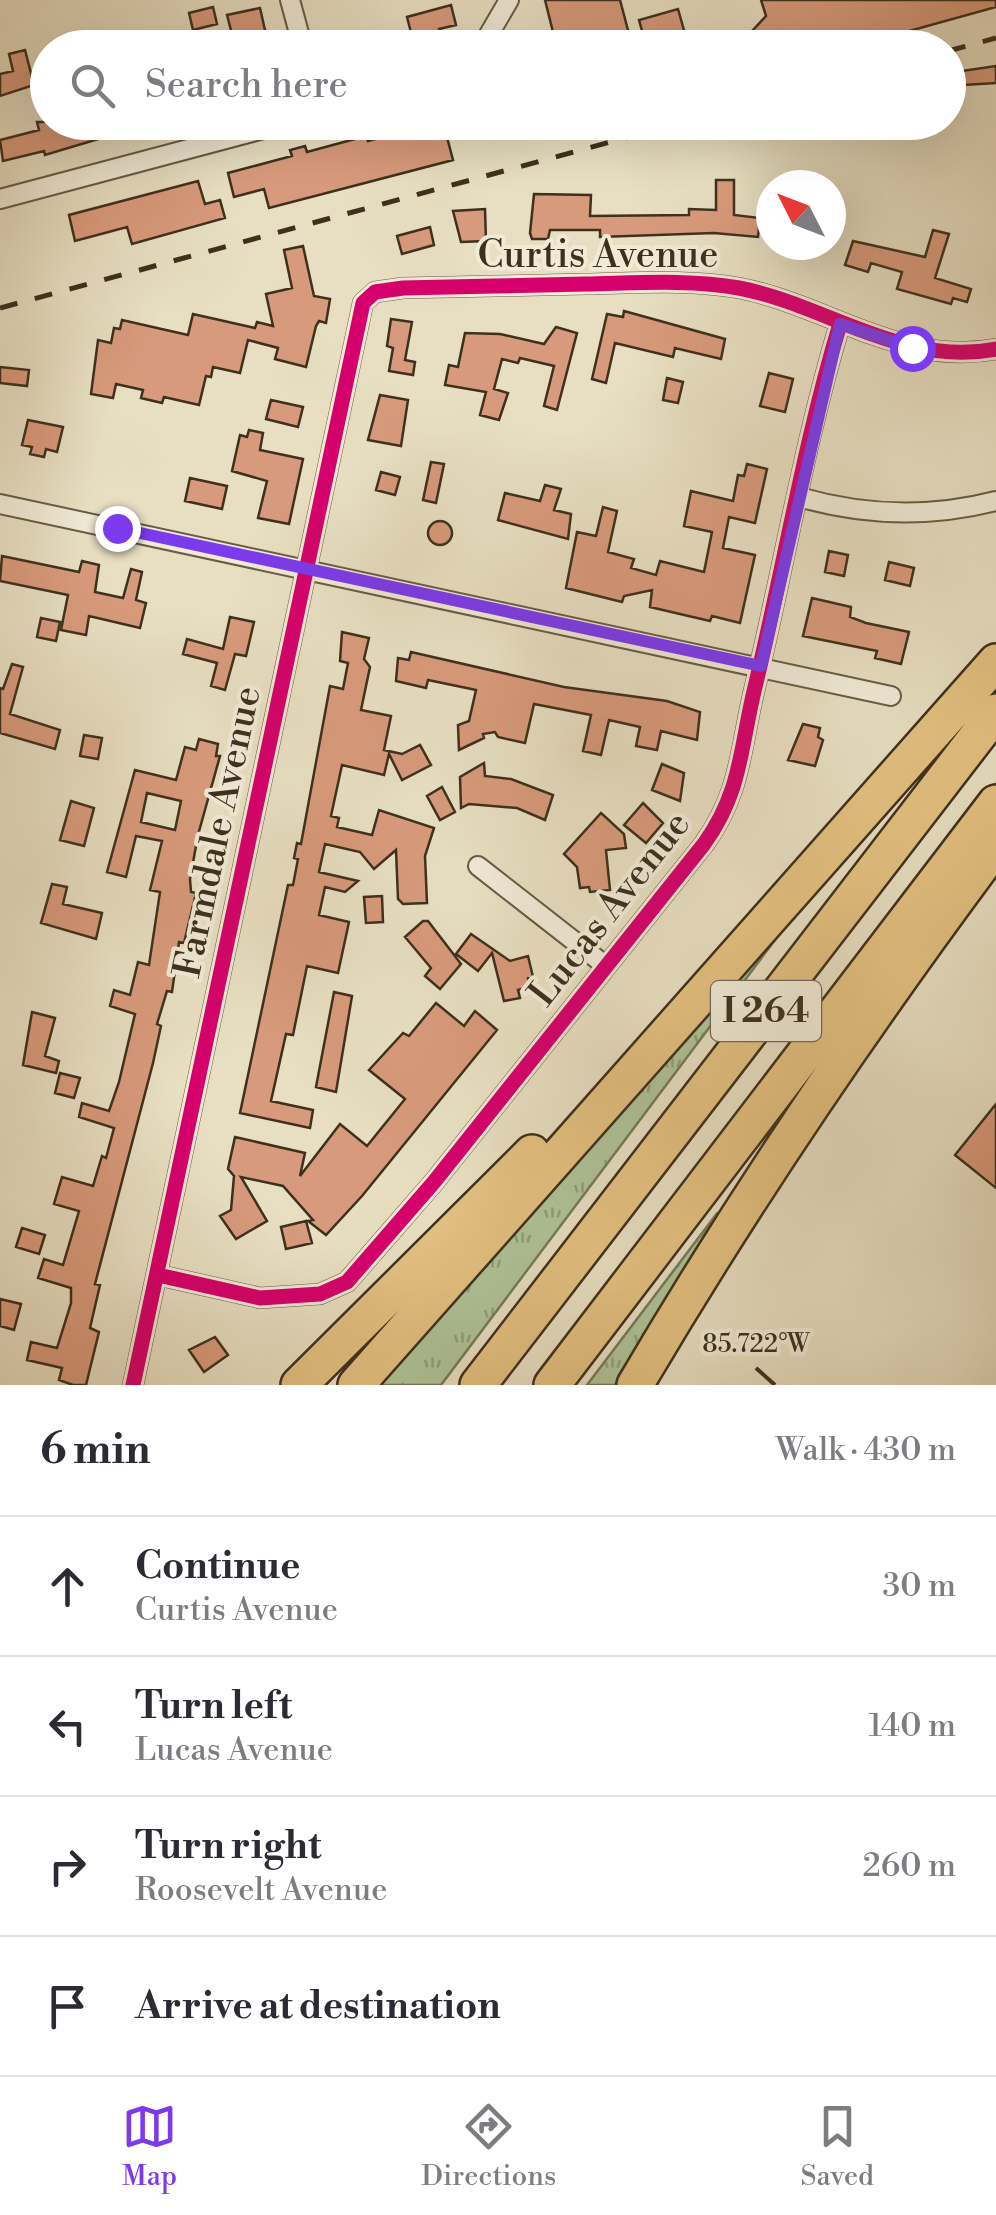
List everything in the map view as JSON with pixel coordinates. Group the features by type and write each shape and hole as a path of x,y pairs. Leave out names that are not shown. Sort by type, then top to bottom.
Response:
{"highway":[{"path":"356,1385 996,662"},
{"name":"I 264","path":"478,1385 996,712"},
{"name":"I 264","path":"552,1385 996,803"},
{"path":"635,1385 762,1173 874,1010 996,846"},
{"path":"299,1385 593,1093 637,1068"}],"street":[{"path":"290,0 298,30"},
{"path":"492,30 510,0"},
{"path":"0,199 222,140"},
{"name":"Curtis Avenue","path":"371,295 402,288 690,283 740,289 929,350 996,349"},
{"name":"Farmdale Avenue","path":"133,1385 358,320 371,295"},
{"name":"Lucas Avenue","path":"158,1275 260,1298 320,1294 348,1282 434,1182 704,844 731,802 840,324"},
{"path":"799,496 890,513 946,512 996,501"},
{"path":"0,504 891,696"},
{"path":"478,866 606,966"}],"green space":[{"path":"808,896 441,1385 372,1385"},
{"path":"718,1212 615,1385 587,1385"}],"building":[{"path":"545,0 620,0 628,30 552,30"},
{"path":"761,0 996,0 996,7 913,30 753,30 766,16"},
{"path":"451,5 456,25 439,30 410,30 407,17"},
{"path":"213,7 217,24 193,30 189,13"},
{"path":"260,8 265,30 231,30 227,15"},
{"path":"678,9 684,30 642,30 639,20"},
{"path":"25,50 30,86 0,96 0,74 13,71 9,54"},
{"path":"996,66 996,83 966,85 966,70"},
{"path":"30,132 30,140 95,140 45,155 44,151 3,161 0,140"},
{"path":"351,140 448,140 453,160 269,208 264,189 234,197 228,173 292,156 290,150 305,146 307,152"},
{"path":"716,180 734,180 734,215 756,218 756,237 714,233 600,237 600,230 550,230 548,239 532,239 530,233 534,194 591,195 590,216 689,215 689,209 716,210"},
{"path":"198,181 205,204 220,200 225,218 132,244 127,227 75,241 69,215"},
{"path":"485,209 486,241 461,242 453,211"},
{"path":"430,227 434,245 402,254 397,236"},
{"path":"933,230 949,234 935,278 971,289 967,302 953,298 951,304 897,289 902,272 871,263 868,272 845,265 853,241 925,257"},
{"path":"303,246 314,296 330,299 326,323 319,321 316,326 306,367 275,359 278,348 248,340 240,373 213,367 211,377 206,376 199,405 164,397 162,403 141,398 143,390 116,384 113,398 91,394 98,340 111,343 114,328 120,329 122,320 188,335 193,314 255,328 257,322 273,326 266,294 292,288 284,250"},
{"path":"624,311 725,339 721,359 675,348 673,357 615,343 606,383 592,379 607,314 623,317"},
{"path":"391,319 412,322 405,360 415,362 413,375 389,371 393,348 387,346"},
{"path":"556,327 577,333 557,410 544,406 554,366 520,358 518,363 502,359 494,389 508,393 499,420 480,415 486,392 445,385 449,365 458,367 465,333 500,334 544,344"},
{"path":"0,367 29,370 27,386 0,383"},
{"path":"769,373 793,379 785,412 760,406"},
{"path":"667,378 683,382 678,403 663,400"},
{"path":"380,395 408,400 401,446 368,440"},
{"path":"271,400 303,407 298,427 266,419"},
{"path":"28,420 63,427 57,452 46,449 44,457 30,454 32,447 22,445"},
{"path":"249,430 263,433 260,450 303,459 289,524 258,518 267,481 232,471 240,435 247,437"},
{"path":"431,462 444,464 436,503 423,500"},
{"path":"747,464 767,469 755,523 729,517 723,548 755,555 740,623 712,616 710,621 650,607 652,590 624,596 622,602 566,588 577,532 596,536 603,507 617,511 608,552 634,559 631,568 656,575 660,561 704,572 712,532 684,526 691,491 733,501 738,475 744,476"},
{"path":"381,472 400,477 395,495 376,490"},
{"path":"190,478 227,486 222,509 185,501"},
{"path":"545,485 561,489 554,510 571,514 568,539 498,520 505,493 540,501"},
{"path":"440,521 452,533 440,545 428,533"},
{"path":"829,551 848,555 844,576 825,572"},
{"path":"2,556 79,572 82,561 99,565 95,592 123,598 131,569 142,572 136,600 146,603 140,628 89,616 86,635 61,630 68,595 0,581"},
{"path":"889,562 914,568 910,586 885,580"},
{"path":"812,598 851,607 850,617 866,623 909,632 901,664 875,658 877,651 803,636"},
{"path":"230,617 254,622 246,656 235,654 225,690 211,686 217,663 183,654 187,639 223,649"},
{"path":"41,618 60,622 56,641 37,637"},
{"path":"342,632 369,638 364,659 370,667 361,710 391,716 384,750 402,754 420,745 431,765 402,780 389,754 384,775 342,765 331,816 339,818 337,827 372,835 379,810 434,828 425,856 427,903 403,904 398,899 396,850 374,869 360,852 325,844 319,872 358,881 345,892 325,887 319,915 349,922 338,973 307,966 293,1035 286,1034 271,1101 313,1110 310,1128 240,1113 288,885 293,885 298,859 294,858 297,843 301,844 330,686 343,689 348,663 340,661"},
{"path":"411,652 564,687 667,701 700,712 697,740 661,731 657,750 636,746 640,727 609,720 601,755 583,751 591,715 534,704 525,743 498,737 495,732 483,734 484,738 459,750 458,725 469,721 476,690 428,680 426,688 396,681 398,658 409,660"},
{"path":"12,664 23,667 10,714 60,730 55,749 0,733 0,688 3,689"},
{"path":"803,724 820,728 818,737 823,740 815,766 788,760"},
{"path":"84,735 102,738 98,759 80,756"},
{"path":"199,739 218,744 216,756 220,756 190,879 191,892 196,893 184,943 179,942 172,992 167,991 157,1024 161,1026 153,1063 95,1284 100,1285 90,1328 99,1332 86,1385 73,1385 59,1380 62,1368 27,1360 31,1342 57,1348 71,1303 71,1288 38,1278 44,1259 63,1265 79,1211 54,1204 62,1177 93,1186 102,1156 106,1158 114,1128 79,1117 82,1103 109,1111 119,1082 135,1014 110,1006 114,990 130,995 138,962 149,965 160,892 150,890 162,841 136,836 126,877 107,872 135,770 176,780 185,747 196,750","holes":["147,793 181,801 175,830 141,822"]},
{"path":"484,763 485,776 511,779 553,795 545,820 517,808 469,804 461,808 460,777"},
{"path":"662,764 684,773 680,801 652,790"},
{"path":"442,787 455,812 440,820 427,796"},
{"path":"71,801 94,808 84,846 60,840"},
{"path":"643,803 663,823 646,843 624,825"},
{"path":"601,813 624,834 626,848 606,850 610,890 590,892 589,887 580,888 577,867 564,854"},
{"path":"52,884 67,887 63,904 102,913 96,939 41,923"},
{"path":"382,896 383,922 366,923 364,897"},
{"path":"428,921 461,964 440,989 425,976 431,968 405,937"},
{"path":"471,934 510,961 528,956 533,977 528,978 530,987 518,990 520,998 504,1001 492,953 478,971 456,954"},
{"path":"334,992 352,996 336,1092 316,1087"},
{"path":"436,1003 464,1026 475,1011 497,1030 362,1196 326,1235 308,1221 313,1220 283,1186 241,1177 267,1221 236,1239 220,1216 231,1210 234,1176 228,1169 235,1137 305,1153 300,1176 340,1124 367,1146 405,1099 369,1070 403,1033 409,1036"},
{"path":"32,1012 55,1018 45,1056 59,1061 56,1073 23,1065"},
{"path":"60,1073 80,1078 74,1098 55,1093"},
{"path":"996,1104 996,1188 955,1155"},
{"path":"306,1221 312,1243 286,1249 281,1227"},
{"path":"22,1228 45,1235 39,1254 16,1247"},
{"path":"0,1299 21,1304 14,1330 0,1326"},
{"path":"215,1337 228,1355 204,1372 189,1350"}],"railway":[{"path":"966,46 996,38"},
{"path":"0,308 618,140"}],"cycle path":[{"path":"133,1385 363,303 375,292 403,288 701,283 771,296 897,342 962,352 996,349"},
{"path":"158,1275 260,1298 320,1294 347,1282 434,1182 704,844 726,806 738,768 805,460 840,324"}],"route":[{"path":"117,528 761,666 840,324 912,348"}]}
